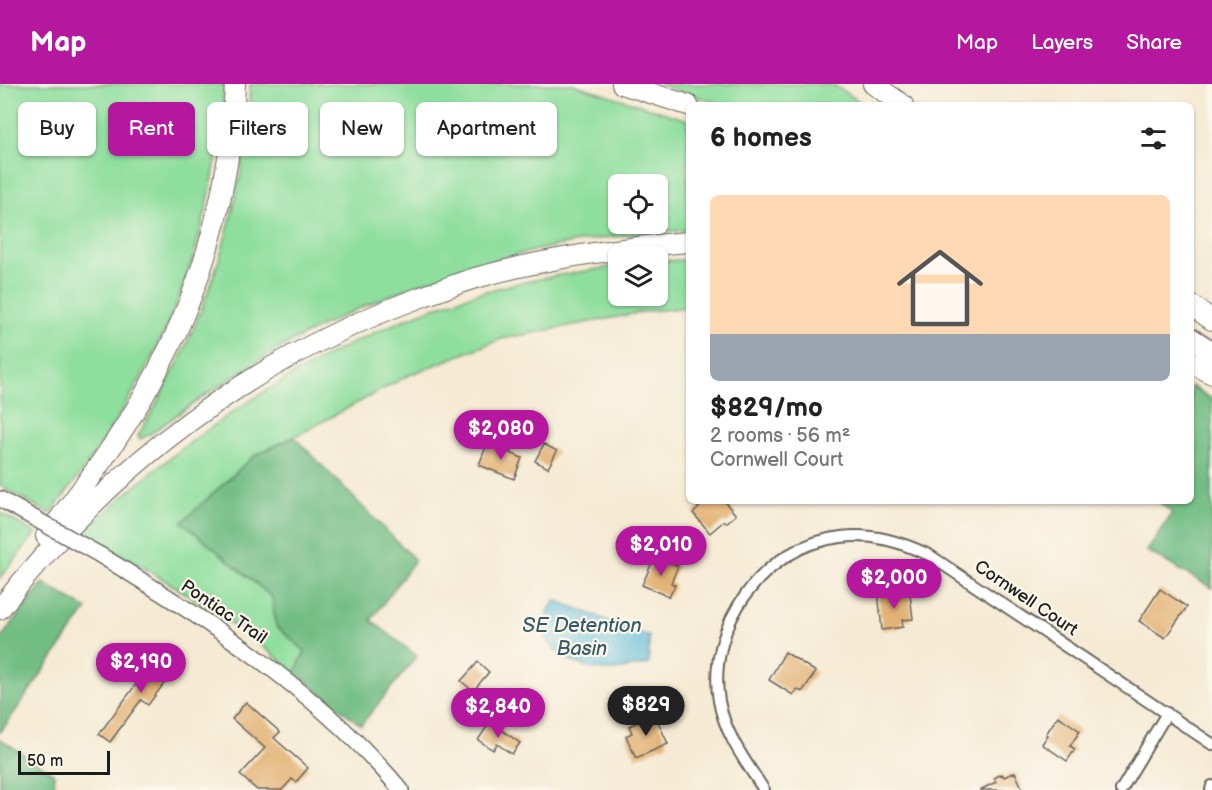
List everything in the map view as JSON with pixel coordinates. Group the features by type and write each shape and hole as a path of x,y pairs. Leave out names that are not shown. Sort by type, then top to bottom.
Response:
{"highway":[{"path":"0,595 70,504 120,433 152,381 179,325 207,255 225,180 235,84"},
{"path":"622,84 686,104"},
{"path":"873,84 899,102"},
{"path":"0,609 40,559 81,515 157,446 253,378 303,349 375,314 477,277 561,257 622,247 686,242"},
{"path":"1194,307 1212,320"},
{"path":"1194,340 1212,352"},
{"path":"1194,364 1212,374"}],"main road":[{"name":"Pontiac Trail","path":"0,499 100,555 206,621 282,677 355,742 401,790"}],"street":[{"name":"Cornwell Court","path":"764,790 735,745 722,714 718,689 718,664 724,637 734,612 748,591 774,566 807,546 842,537 884,538 929,555 1212,744"},
{"path":"1121,790 1167,713"}],"green space":[{"path":"0,84 224,84 222,102 207,102 207,156 216,156 208,204 192,260 172,313 148,365 87,465 50,514 0,486"},
{"path":"250,84 573,84 686,119 686,230 668,232 668,174 608,174 608,234 639,234 591,240 495,260 401,291 291,342 229,379 140,439 138,436 161,396 201,311 230,222 243,156 308,156 308,102 249,102"},
{"path":"658,84 832,84 860,102 714,102"},
{"path":"686,260 686,307 643,312 501,339 409,375 254,456 183,522 272,597 276,626 305,651 295,673 219,615 83,533 125,495 213,426 308,366 358,340 462,298 539,279 608,268 608,306 668,306 668,261"},
{"path":"1194,388 1212,399 1212,588 1147,551 1172,513 1162,504 1194,504"},
{"path":"294,437 415,560 371,620 417,656 361,725 295,673 305,651 276,626 272,597 182,522 254,456"},
{"path":"0,513 36,533 0,578"},
{"path":"43,583 87,609 0,733 0,639"},
{"path":"0,739 54,774 55,790 0,790"}],"water":[{"name":"SE Detention Basin","path":"555,600 649,636 649,664 619,670 602,670 575,663 563,656 553,648 544,627 547,614"}],"building":[{"path":"487,444 511,450 510,453 522,458 514,479 479,465"},
{"path":"544,444 557,451 548,468 535,461"},
{"path":"695,504 727,504 736,515 726,523 724,521 710,533 693,513 699,508"},
{"path":"655,556 678,566 671,583 675,585 669,597 642,585"},
{"path":"1160,589 1187,607 1165,638 1139,621"},
{"path":"891,590 892,596 910,594 913,619 902,620 903,627 882,630 878,591"},
{"path":"160,652 178,665 148,705 141,700 110,742 99,734"},
{"path":"785,652 816,672 802,692 797,689 793,695 769,680"},
{"path":"478,662 489,672 473,691 461,681"},
{"path":"246,702 280,732 274,738 308,768 296,782 292,779 282,790 257,790 240,775 265,748 232,719"},
{"path":"655,715 668,744 636,758 626,736 632,733 629,726"},
{"path":"1058,716 1080,731 1070,746 1075,749 1067,761 1042,744"},
{"path":"490,722 520,743 512,754 497,744 493,750 478,740"},
{"path":"1015,772 1023,790 980,790 996,782 994,778"}]}
